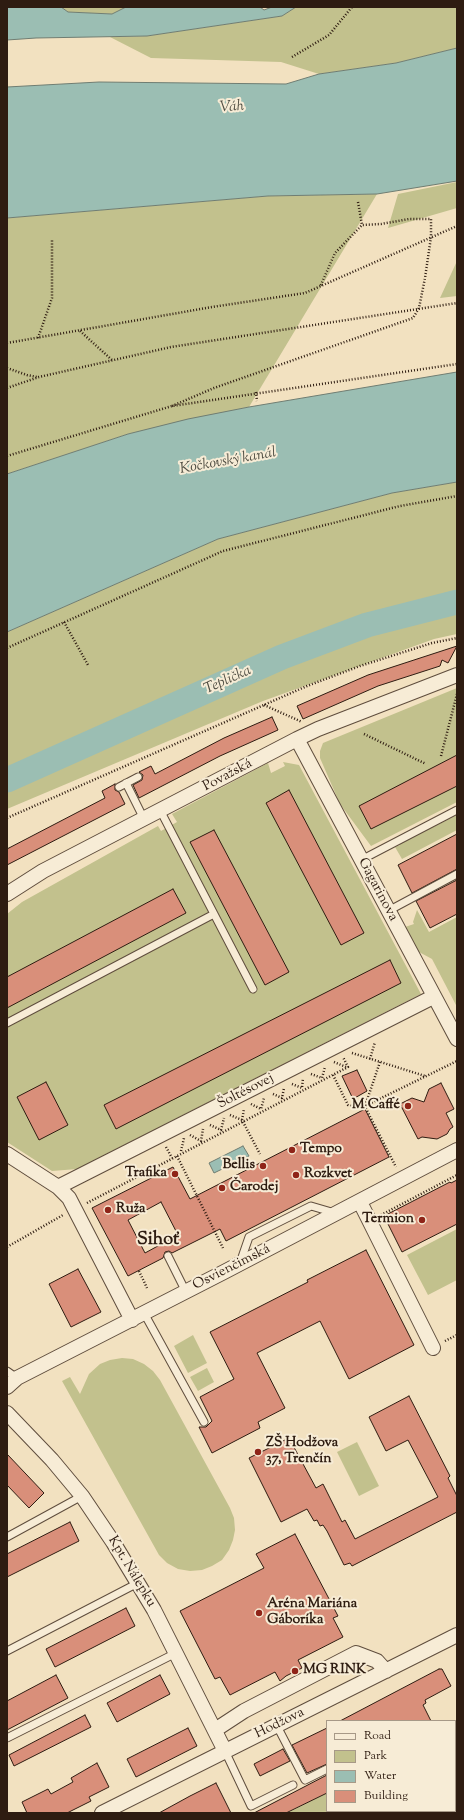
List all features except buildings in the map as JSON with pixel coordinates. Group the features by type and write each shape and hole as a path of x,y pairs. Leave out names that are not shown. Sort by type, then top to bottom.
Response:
{"street":[{"name":"Považská","path":"7,894 43,871 318,729 457,675"},
{"name":"Gagarinova","path":"297,740 433,997 457,1039"},
{"name":"Šoltésovej","path":"58,1187 433,997"},
{"name":"Osvienčimská","path":"10,1379 138,1317 457,1150"},
{"path":"7,1154 58,1187 69,1198 138,1317"},
{"path":"360,1202 433,1348"},
{"name":"Kpt. Nálepku","path":"7,1413 52,1460 82,1496 154,1610 225,1751"},
{"name":"Hodžova","path":"102,1813 457,1635"},
{"path":"215,1730 244,1711 356,1653 377,1661 386,1671"}],"lane":[{"path":"119,787 138,777"},
{"path":"126,783 144,819"},
{"path":"160,810 253,989"},
{"path":"361,860 457,810"},
{"path":"388,911 457,874"},
{"path":"7,1023 214,914"},
{"path":"239,1264 249,1237 311,1206 337,1214"},
{"path":"168,1256 186,1292"},
{"path":"138,1317 204,1422"},
{"path":"7,1537 82,1496"},
{"path":"7,1651 138,1583"},
{"path":"7,1738 176,1653"},
{"path":"277,1726 305,1780 326,1770"},
{"path":"225,1751 251,1806 293,1785"}],"path":[{"path":"292,57 328,35 352,7"},
{"path":"358,202 362,225"},
{"path":"7,456 172,406 214,388 413,318 419,308 431,237 431,219 409,220 376,225 362,225 335,252 320,287"},
{"path":"7,343 305,293 457,226"},
{"path":"38,338 52,298 52,239"},
{"path":"7,388 39,377 171,347 457,303"},
{"path":"80,330 112,360"},
{"path":"172,406 256,392 457,364"},
{"path":"7,368 27,375 39,377"},
{"path":"256,392 257,400"},
{"path":"7,648 223,551 400,506 457,496"},
{"path":"64,622 88,665"},
{"path":"7,818 264,705 360,666 432,643 456,639"},
{"path":"441,756 457,694"},
{"path":"264,705 318,729"},
{"path":"364,734 426,764"},
{"path":"370,1059 376,1038"},
{"path":"7,1247 75,1209 348,1067 340,1052"},
{"path":"348,1052 426,1077"},
{"path":"343,1067 346,1056"},
{"path":"365,1106 457,1061"},
{"path":"365,1106 380,1062"},
{"path":"332,1075 348,1104 352,1106 362,1101 402,1179"},
{"path":"181,1151 186,1133 201,1141 204,1123 221,1130 225,1112 242,1120 260,1154"},
{"path":"165,1144 172,1158"},
{"path":"177,1156 223,1248"},
{"path":"370,1221 457,1175"},
{"path":"139,1271 148,1288"}],"green space":[{"path":"61,7 126,7 112,14 68,12"},
{"path":"296,7 457,7 457,48 396,63 319,74 281,62 151,58 110,37 147,36 282,16"},
{"path":"457,182 457,208 388,228 398,194"},
{"path":"377,194 249,407 128,434 7,474 7,218 268,196"},
{"path":"457,261 457,296 440,298"},
{"path":"457,482 457,634 434,639 263,701 7,809 7,632 218,539 392,493"},
{"path":"457,688 457,802 371,846 340,804 320,758 320,751 323,743"},
{"path":"283,762 299,765 421,994 77,1169 52,1171 7,1142 7,914 22,902 158,826 161,831 177,822 172,814 268,763 271,773 285,766"},
{"path":"457,815 457,830 402,859 395,847 400,845 400,842"},
{"path":"417,910 429,932 457,917 457,1007 432,959 419,952 405,927 414,924 413,922"},
{"path":"457,1229 457,1280 428,1295 407,1255"},
{"path":"193,1335 207,1363 188,1373 174,1346"},
{"path":"122,1358 133,1359 144,1364 153,1371 160,1380 230,1508 234,1518 235,1530 233,1540 229,1550 222,1560 212,1566 202,1570 190,1571 178,1569 167,1563 159,1555 62,1381 70,1377 80,1394 89,1374 100,1364 110,1360"},
{"path":"207,1368 214,1382 198,1391 190,1377"},
{"path":"357,1442 379,1486 359,1496 337,1452"},
{"path":"326,1794 326,1812 402,1812 400,1813 287,1813"}],"water":[{"path":"7,7 61,7 68,12 112,14 126,7 260,7 264,10 272,7 296,7 282,16 147,36 7,40"},
{"name":"Váh","path":"457,48 457,181 377,194 268,196 7,218 7,87 99,82 286,84 319,74 396,63"},
{"name":"Kočkovský kanál","path":"457,372 457,482 392,493 218,539 7,632 7,474 128,434 188,419 249,407"},
{"path":"243,1146 249,1156 214,1173 209,1163"}],"waterway":[{"name":"Teplička","path":"7,780 282,657 367,625 457,602"}],"place":[{"name":"M Caffé","path":"408,1106"},
{"name":"Tempo","path":"292,1150"},
{"name":"Bellis","path":"263,1166"},
{"name":"Trafika","path":"175,1174"},
{"name":"Rozkvet","path":"296,1175"},
{"name":"Čarodej","path":"222,1188"},
{"name":"Ruža","path":"108,1210"},
{"name":"Termion","path":"422,1220"},
{"name":"ZŠ Hodžova 37, Trenčín","path":"258,1452"},
{"name":"Aréna Mariána Gáboríka","path":"259,1613"},
{"name":"MG RINK","path":"295,1671"}],"district":[{"name":"Sihoť","path":"158,1241"}]}
